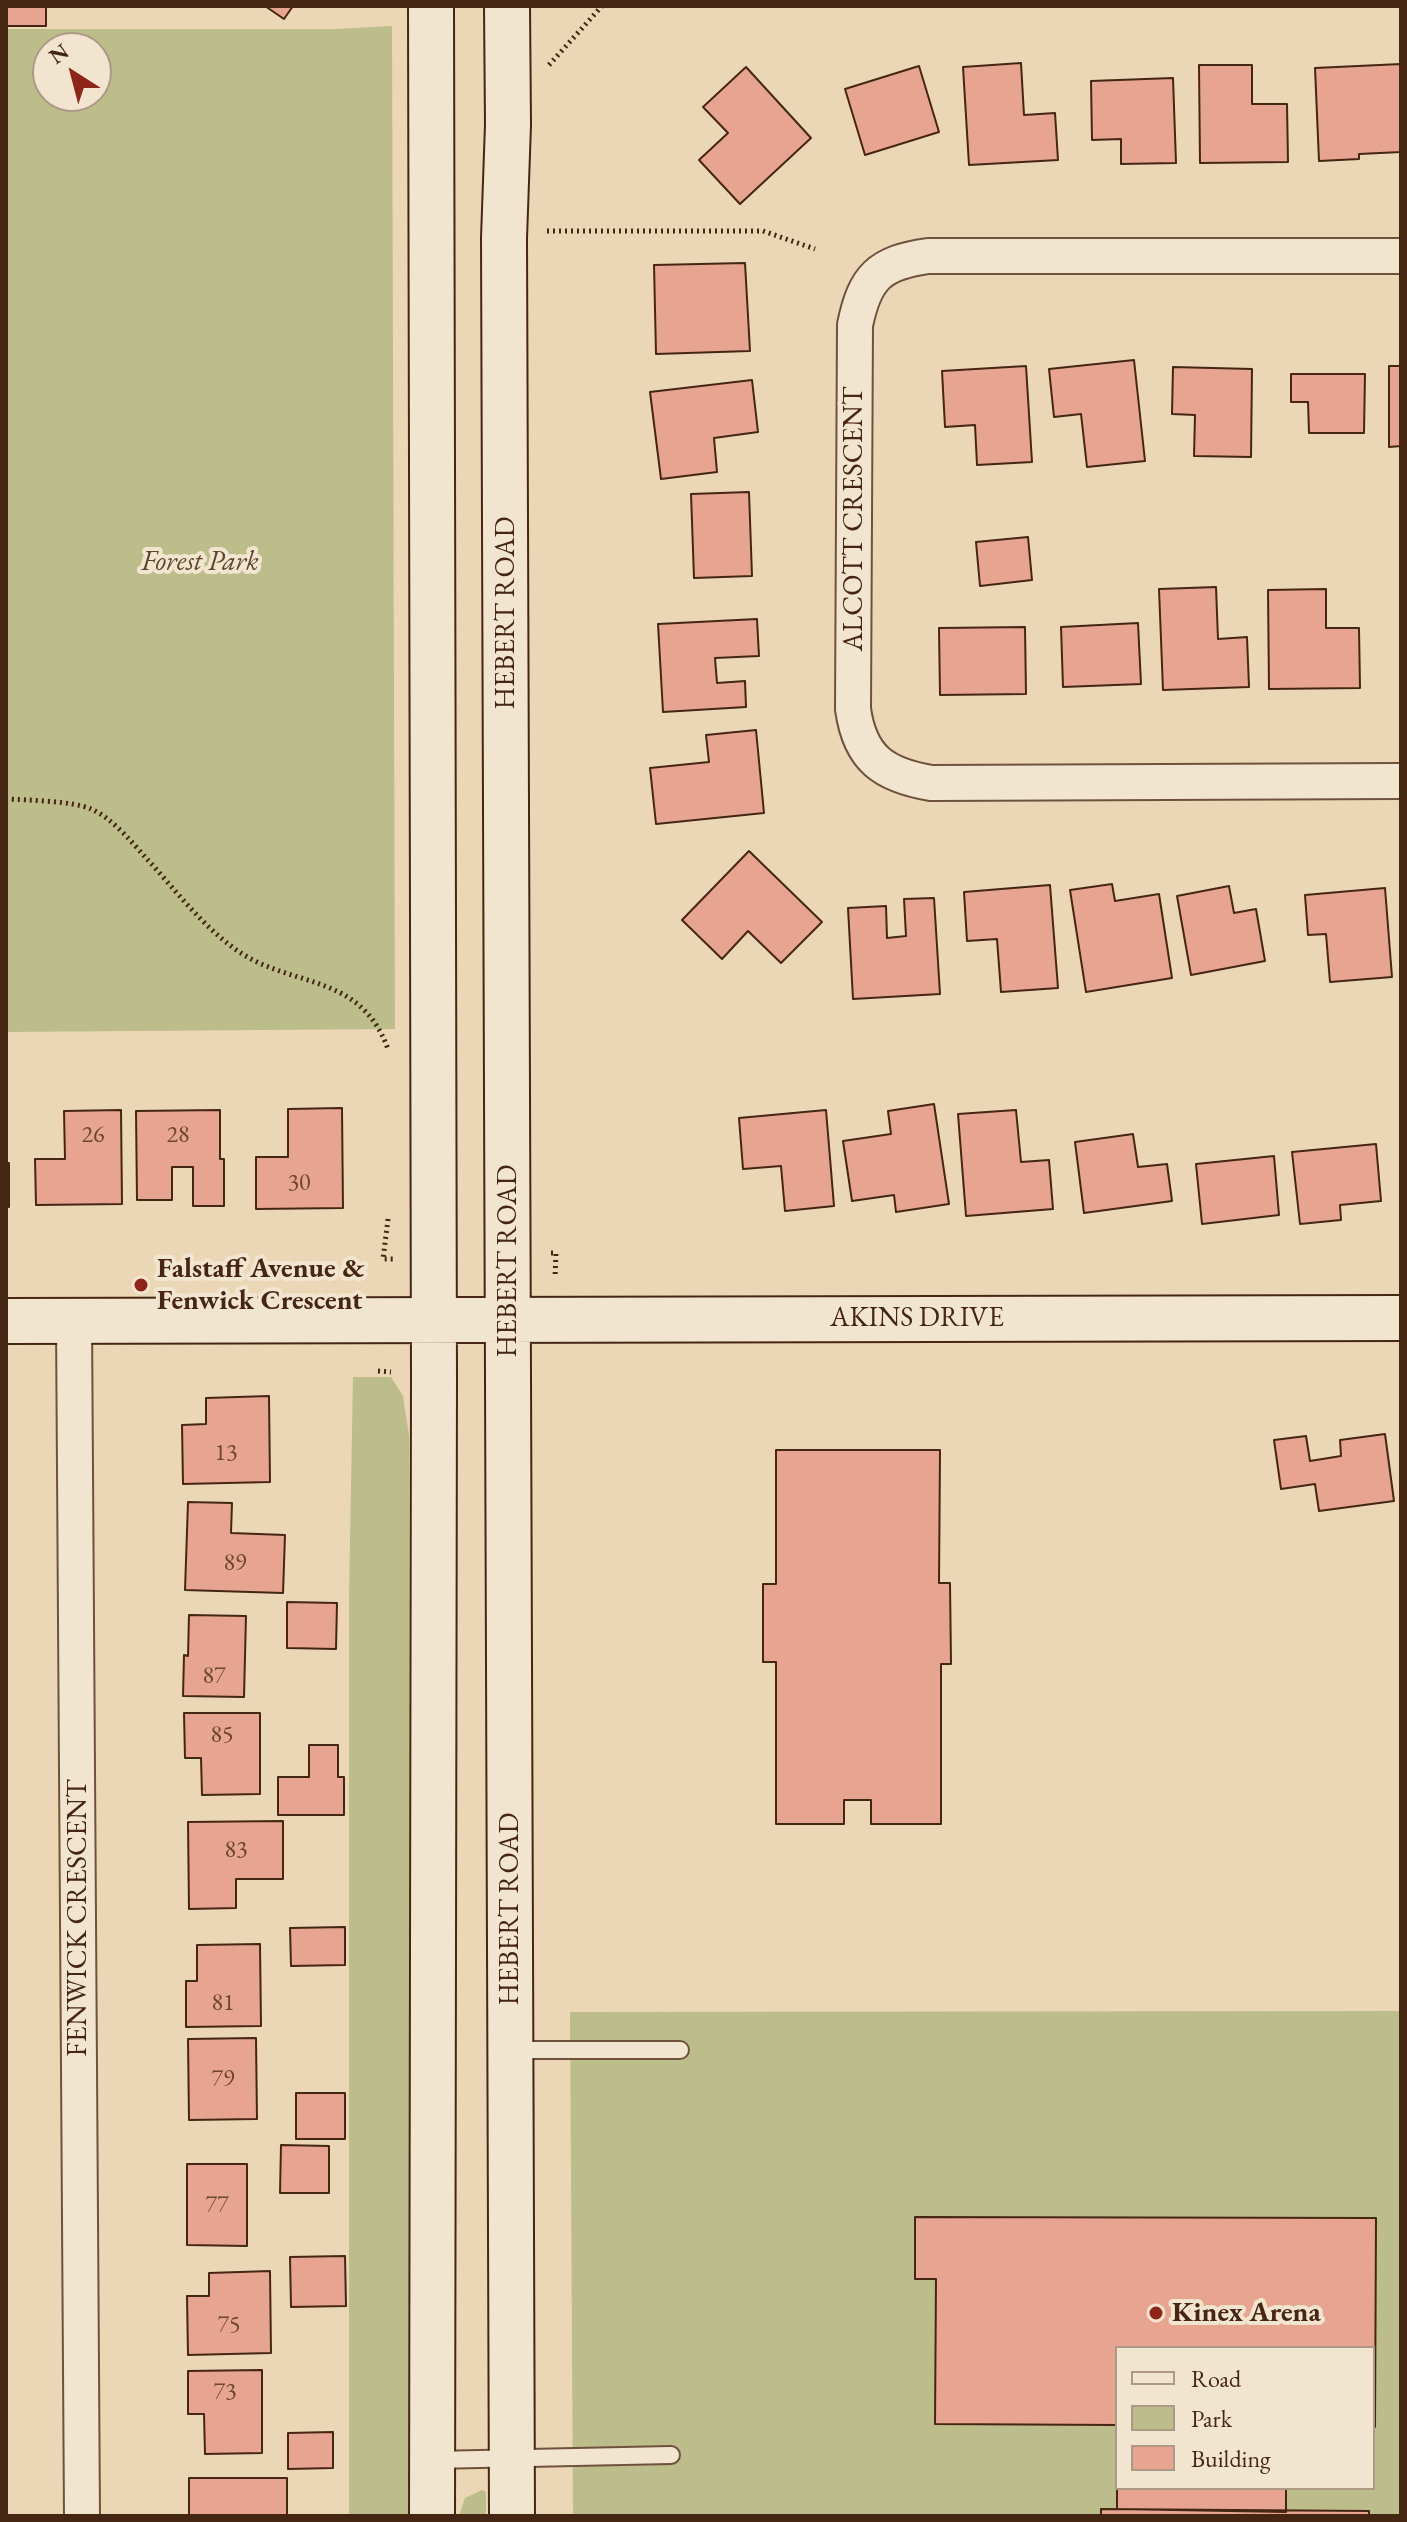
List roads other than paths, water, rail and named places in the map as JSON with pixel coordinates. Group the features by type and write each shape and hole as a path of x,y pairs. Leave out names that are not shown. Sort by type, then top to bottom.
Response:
{"main road":[{"path":"431,6 432,2516"},
{"name":"HEBERT ROAD","path":"507,6 504,269 512,2516"},
{"name":"AKINS DRIVE","path":"6,1321 1401,1318"}],"street":[{"name":"ALCOTT CRESCENT","path":"1401,256 928,256 899,261 872,279 864,291 855,325 853,709 863,745 884,769 905,779 931,783 1401,781"},
{"name":"FENWICK CRESCENT","path":"74,1321 82,2516"}],"lane":[{"path":"510,2050 680,2050"},
{"path":"432,2460 671,2455"}],"place":[{"name":"Falstaff Avenue & Fenwick Crescent","path":"141,1285"},
{"name":"Kinex Arena","path":"1156,2313"}],"park label":[{"name":"Forest Park","path":"200,562"}]}
